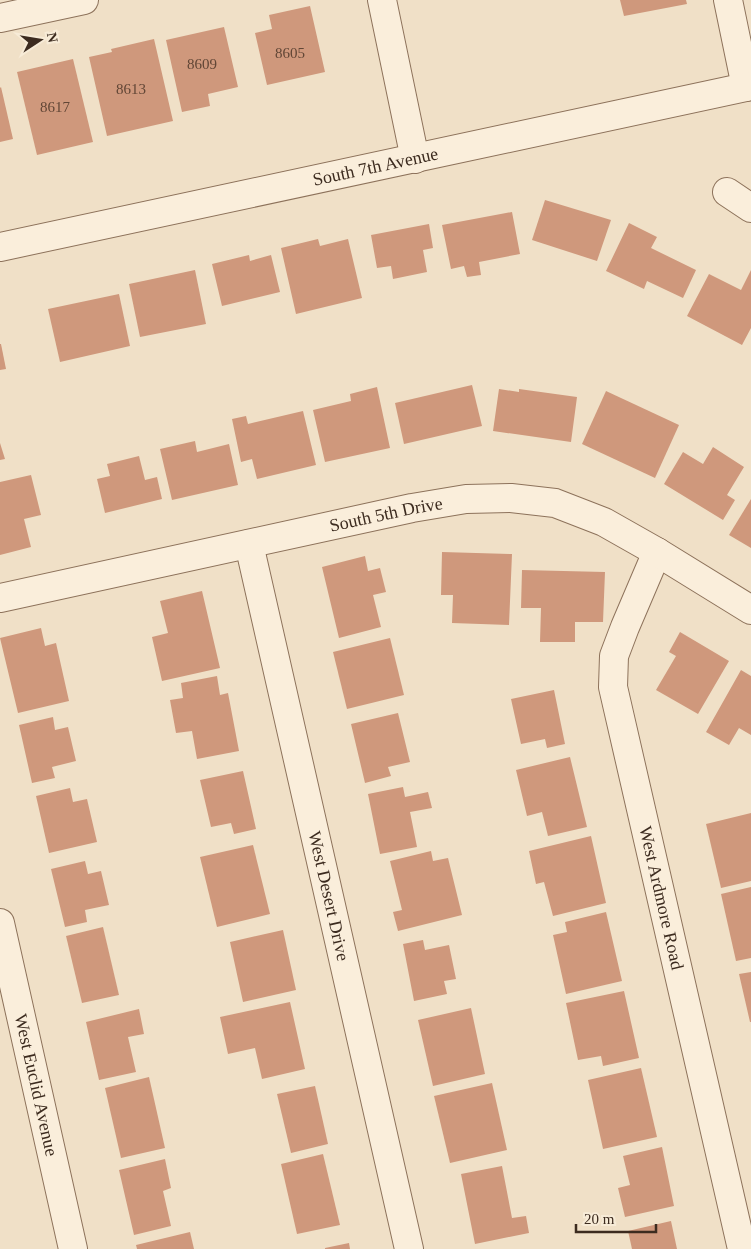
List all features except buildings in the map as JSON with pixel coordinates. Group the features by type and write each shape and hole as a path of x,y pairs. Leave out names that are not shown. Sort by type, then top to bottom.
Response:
{"street":[{"path":"0,18 84,0"},
{"path":"382,0 415,159"},
{"path":"728,0 749,86"},
{"name":"South 7th Avenue","path":"0,247 749,86"},
{"path":"726,192 751,208"},
{"name":"South 5th Drive","path":"0,598 412,508 466,500 511,498 555,503 604,522 751,610"},
{"name":"West Desert Drive","path":"249,544 409,1249"},
{"name":"West Ardmore Road","path":"657,552 614,656 613,687 742,1249"},
{"name":"West Euclid Avenue","path":"0,923 72,1249"}]}
